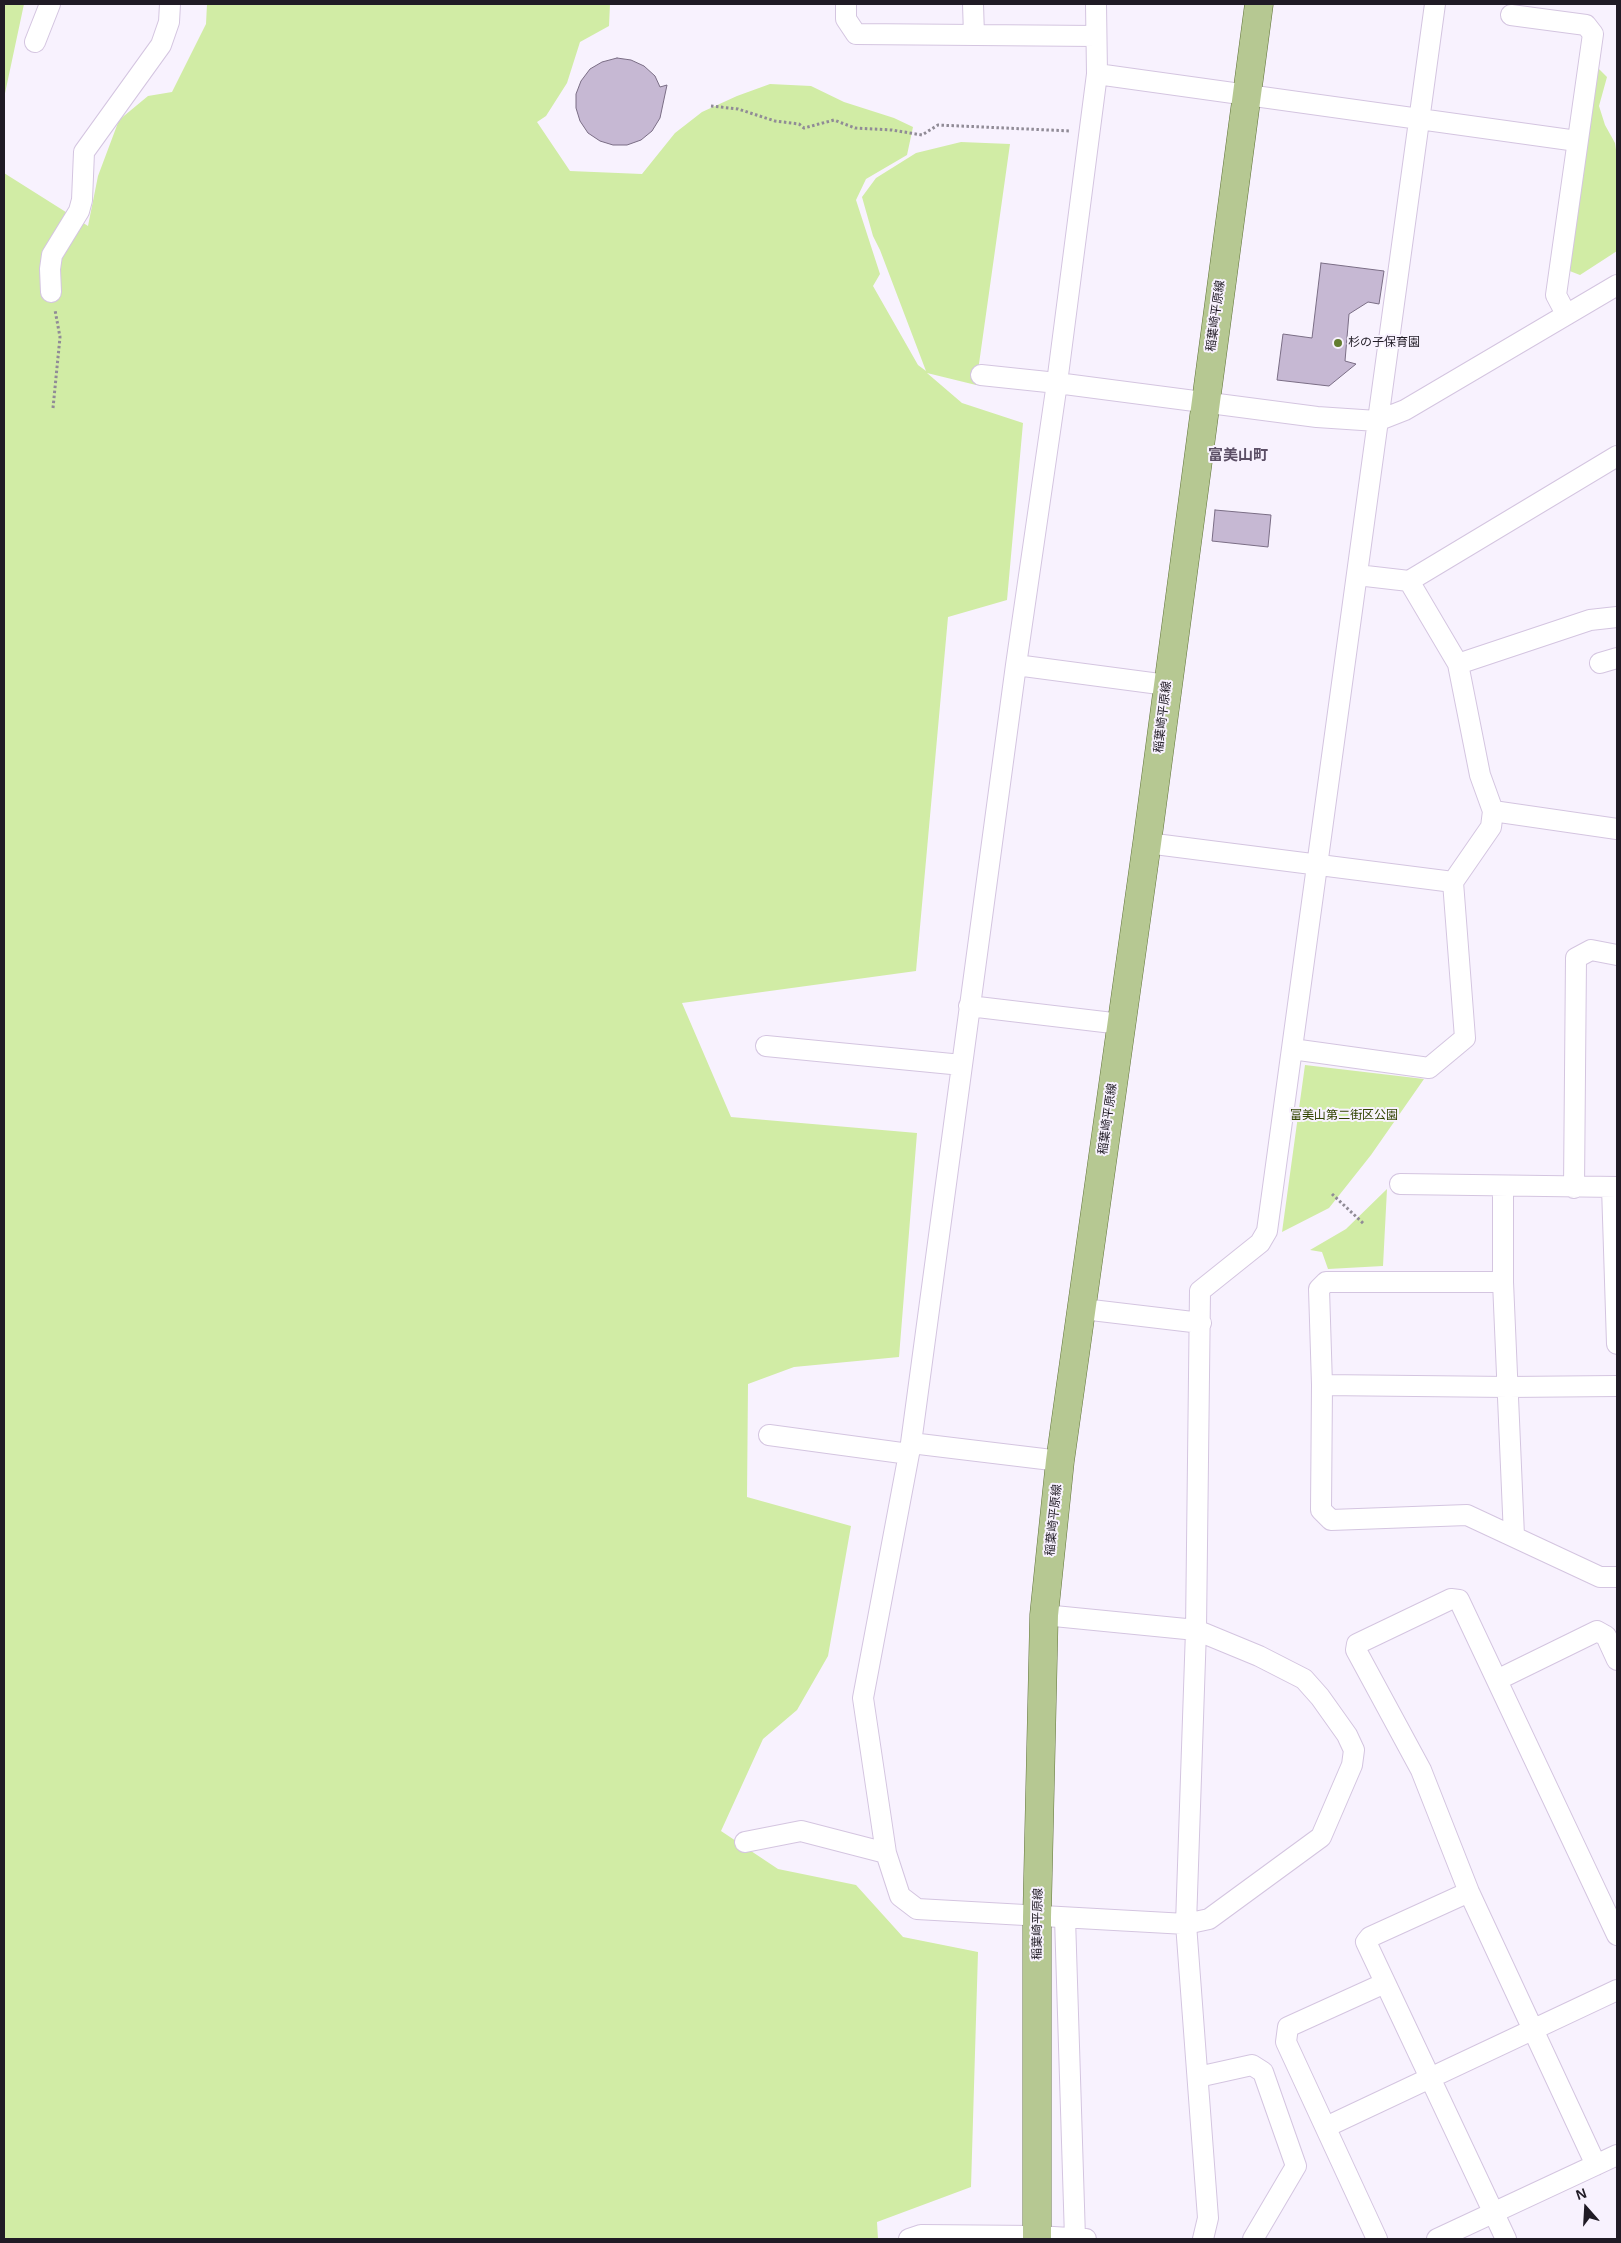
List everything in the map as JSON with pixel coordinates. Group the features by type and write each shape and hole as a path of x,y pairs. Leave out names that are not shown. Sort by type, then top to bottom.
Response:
{"main road":[{"name":"稲葉崎平原線","path":"1037,2238 1037,1917 1044,1615 1060,1461 1083,1309 1147,843 1204,404 1259,4"}],"street":[{"path":"35,42 50,4"},
{"path":"51,292 50,269 52,255 78,211 82,200 84,152 161,45 169,22 170,4"},
{"path":"846,4 846,19 856,34 1096,36"},
{"path":"973,4 974,35"},
{"path":"1044,1615 1196,1630 1259,1656 1304,1679 1320,1697 1347,1735 1354,1750 1352,1765 1321,1837 1209,1919 1186,1924 917,1909 900,1896 886,1852 862,1698 910,1448 1016,665 1057,383 1097,74 1096,4"},
{"path":"1203,2239 1208,2218 1186,1924 1196,1630 1200,1292 1260,1244 1268,1231 1435,4"},
{"path":"1511,15 1586,25 1593,34 1556,295 1566,314"},
{"path":"1097,74 1577,141"},
{"path":"981,375 1057,383 1204,404 1317,417 1377,421 1405,410 1617,285"},
{"path":"1357,575 1409,581 1617,457"},
{"path":"1292,1049 1429,1068 1465,1038 1453,882 1491,827 1493,811 1480,774 1458,664 1409,581"},
{"path":"1458,664 1590,620 1617,617"},
{"path":"1016,665 1167,685"},
{"path":"1493,811 1617,829"},
{"path":"1147,843 1453,882"},
{"path":"1574,1188 1576,958 1591,950 1617,955"},
{"path":"970,1006 1121,1024"},
{"path":"766,1046 962,1065"},
{"path":"1400,1184 1574,1188 1615,1187 1617,1344"},
{"path":"1503,1187 1503,1282 1514,1536"},
{"path":"1503,1282 1326,1282 1319,1289 1322,1385 1321,1510 1331,1520 1466,1516 1514,1536 1600,1577 1617,1577"},
{"path":"1083,1309 1201,1323"},
{"path":"1322,1385 1617,1386"},
{"path":"769,1435 1060,1461"},
{"path":"1596,2165 1470,1892 1421,1770 1356,1650 1357,1644 1452,1599 1458,1600 1617,1934"},
{"path":"1497,1680 1597,1632 1606,1636 1617,1660"},
{"path":"745,1842 801,1831 886,1852"},
{"path":"1470,1892 1370,1937 1366,1942 1506,2239"},
{"path":"909,2239 922,2235 1080,2239 1065,1918"},
{"path":"1377,2239 1286,2042 1288,2027 1385,1983"},
{"path":"1326,2126 1617,1990"},
{"path":"1198,2077 1252,2065 1263,2072 1296,2166 1253,2239"},
{"path":"1437,2239 1617,2155"}],"path":[{"path":"711,106 738,109 775,121 798,124 804,128 834,120 854,128 892,130 922,135 938,125 1089,132"},
{"path":"51,292 60,337 53,408"},
{"path":"1332,1194 1364,1224"}],"green space":[{"path":"4,4 24,4 4,98"},
{"path":"207,4 610,4 609,26 580,42 567,83 546,116 537,122 570,171 642,174 675,133 702,112 770,84 811,86 844,102 894,118 913,127 907,155 866,179 856,200 880,274 873,286 918,365 926,371 873,236 862,197 876,178 916,153 961,142 1010,144 976,385 927,373 962,403 1023,423 1007,600 948,617 916,971 682,1003 731,1117 917,1133 899,1357 794,1367 748,1384 747,1497 851,1526 828,1656 797,1710 763,1739 721,1831 778,1869 856,1885 903,1937 978,1952 971,2187 877,2222 878,2239 4,2239 4,173 88,226 98,176 119,120 148,96 172,92 206,24"},
{"path":"1597,67 1607,77 1599,106 1605,125 1615,143 1617,157 1617,251 1580,275 1567,270"},
{"name":"富美山第二街区公園","path":"1305,1065 1424,1079 1371,1155 1329,1208 1282,1232"},
{"path":"1387,1189 1383,1266 1328,1269 1322,1252 1310,1250 1346,1229"}],"building":[{"path":"617,58 631,60 644,66 655,76 660,87 667,85 660,118 652,131 641,140 627,145 613,145 600,141 588,133 580,121 576,108 576,94 581,81 590,69 602,62"},
{"path":"1321,263 1384,271 1379,304 1368,302 1349,314 1345,361 1356,364 1329,386 1277,380 1283,334 1312,338"},
{"path":"1215,510 1271,515 1268,547 1212,541"}],"place":[{"name":"杉の子保育園","path":"1338,343"}],"district":[{"name":"富美山町","path":"1238,456"}]}
